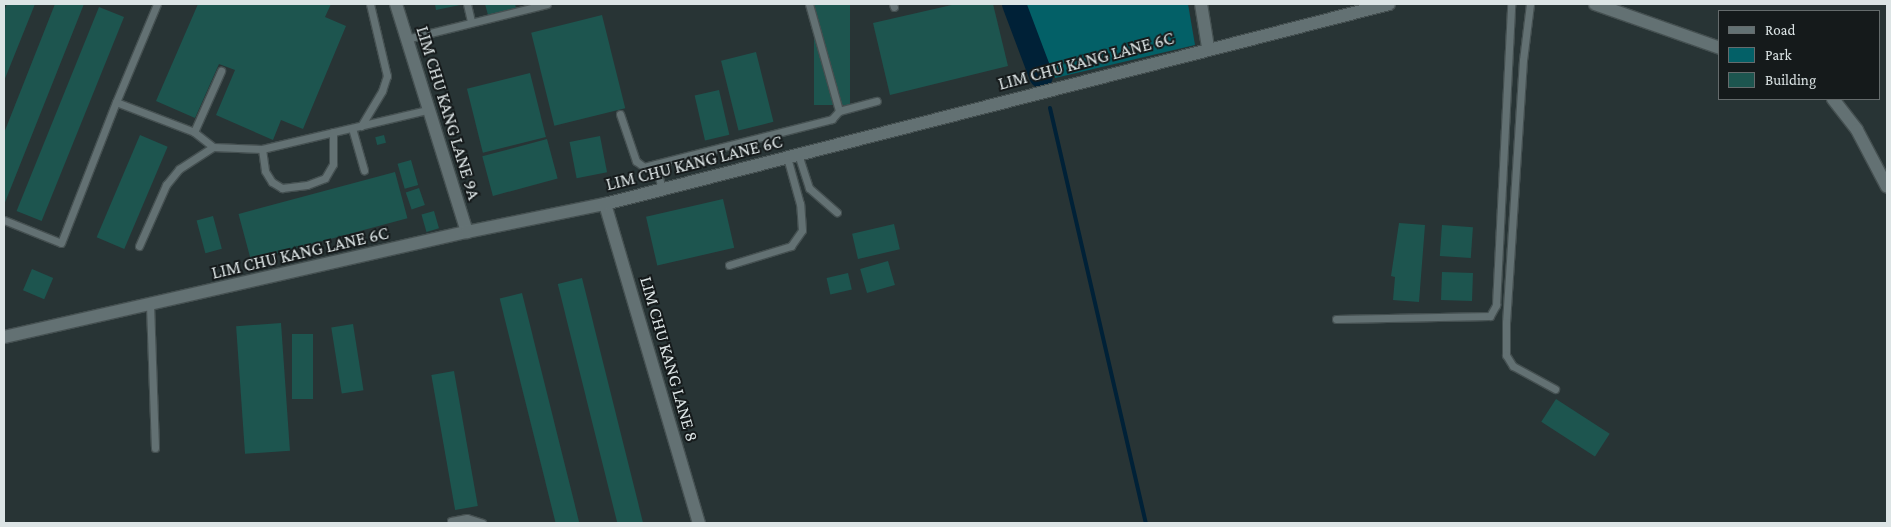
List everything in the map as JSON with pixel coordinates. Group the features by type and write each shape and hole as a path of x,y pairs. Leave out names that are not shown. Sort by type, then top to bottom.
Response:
{"street":[{"name":"LIM CHU KANG LANE 9A","path":"396,4 427,110 467,232"},
{"path":"1200,4 1208,47"},
{"name":"LIM CHU KANG LANE 6C","path":"4,337 467,232 605,204 1208,47 1389,4"},
{"path":"1595,4 1718,47"},
{"path":"1834,100 1857,130 1887,187"},
{"name":"LIM CHU KANG LANE 8","path":"605,204 699,523"}],"lane":[{"path":"4,220 61,243 116,102 157,4"},
{"path":"361,126 382,91 387,76 370,4"},
{"path":"467,4 471,22"},
{"path":"406,39 548,4"},
{"path":"809,4 839,111"},
{"path":"1336,319 1490,316 1496,305 1511,4"},
{"path":"1530,4 1523,60 1506,322 1506,356 1513,366 1556,389"},
{"path":"194,132 221,71"},
{"path":"620,114 639,165 655,164 832,119 839,111 877,101"},
{"path":"116,102 194,132 213,147"},
{"path":"139,246 166,184 179,169 213,147 262,149 427,110"},
{"path":"352,128 364,170"},
{"path":"262,149 265,171 272,182 282,188 306,185 325,178 333,164 333,132"},
{"path":"793,156 809,188 837,212"},
{"path":"729,265 791,246 802,230 793,156"},
{"path":"655,164 662,189"},
{"path":"150,305 155,448"},
{"path":"451,521 467,518 482,523"}],"green space":[{"path":"1024,4 1188,4 1195,45 1055,78"}],"building":[{"path":"7,4 35,4 4,81 4,11"},
{"path":"55,4 84,4 4,205 4,133"},
{"path":"198,4 331,4 325,17 346,26 303,129 281,120 273,140 216,115 235,70 219,64 195,118 156,101"},
{"path":"435,4 460,4 460,5 436,10"},
{"path":"485,4 515,4 516,8 488,15"},
{"path":"814,4 850,4 850,105 814,105"},
{"path":"956,4 993,4 1008,66 890,95 873,23"},
{"path":"99,7 124,17 42,221 17,211"},
{"path":"602,15 625,108 554,126 531,33"},
{"path":"756,52 773,122 738,131 721,61"},
{"path":"530,73 546,137 483,153 467,89"},
{"path":"719,90 729,135 705,140 695,96"},
{"path":"140,135 168,147 124,249 97,237"},
{"path":"384,135 386,143 377,145 375,137"},
{"path":"600,136 607,172 577,178 570,142"},
{"path":"547,139 558,179 493,196 482,156"},
{"path":"411,160 418,185 405,189 398,164"},
{"path":"395,172 407,218 251,260 239,214"},
{"path":"419,188 425,205 412,210 406,193"},
{"path":"723,199 734,248 657,265 646,217"},
{"path":"434,211 439,228 426,232 422,215"},
{"path":"213,216 222,249 205,253 197,220"},
{"path":"1399,223 1425,225 1419,302 1393,300 1395,277 1391,276"},
{"path":"894,224 900,249 858,259 852,234"},
{"path":"1442,225 1473,227 1471,258 1440,256"},
{"path":"888,261 895,285 867,293 860,269"},
{"path":"32,269 53,278 44,299 23,290"},
{"path":"1442,272 1473,273 1472,301 1441,300"},
{"path":"848,273 852,290 830,295 827,278"},
{"path":"582,278 643,523 617,523 558,284"},
{"path":"522,293 579,523 556,523 500,299"},
{"path":"281,323 290,451 245,454 236,326"},
{"path":"353,324 363,390 342,394 331,327"},
{"path":"292,334 313,334 313,399 292,399"},
{"path":"454,371 478,506 455,510 431,375"},
{"path":"1556,399 1610,434 1595,457 1541,422"}],"waterway":[{"path":"1014,4 1041,76"},
{"path":"1050,108 1146,523"}]}
